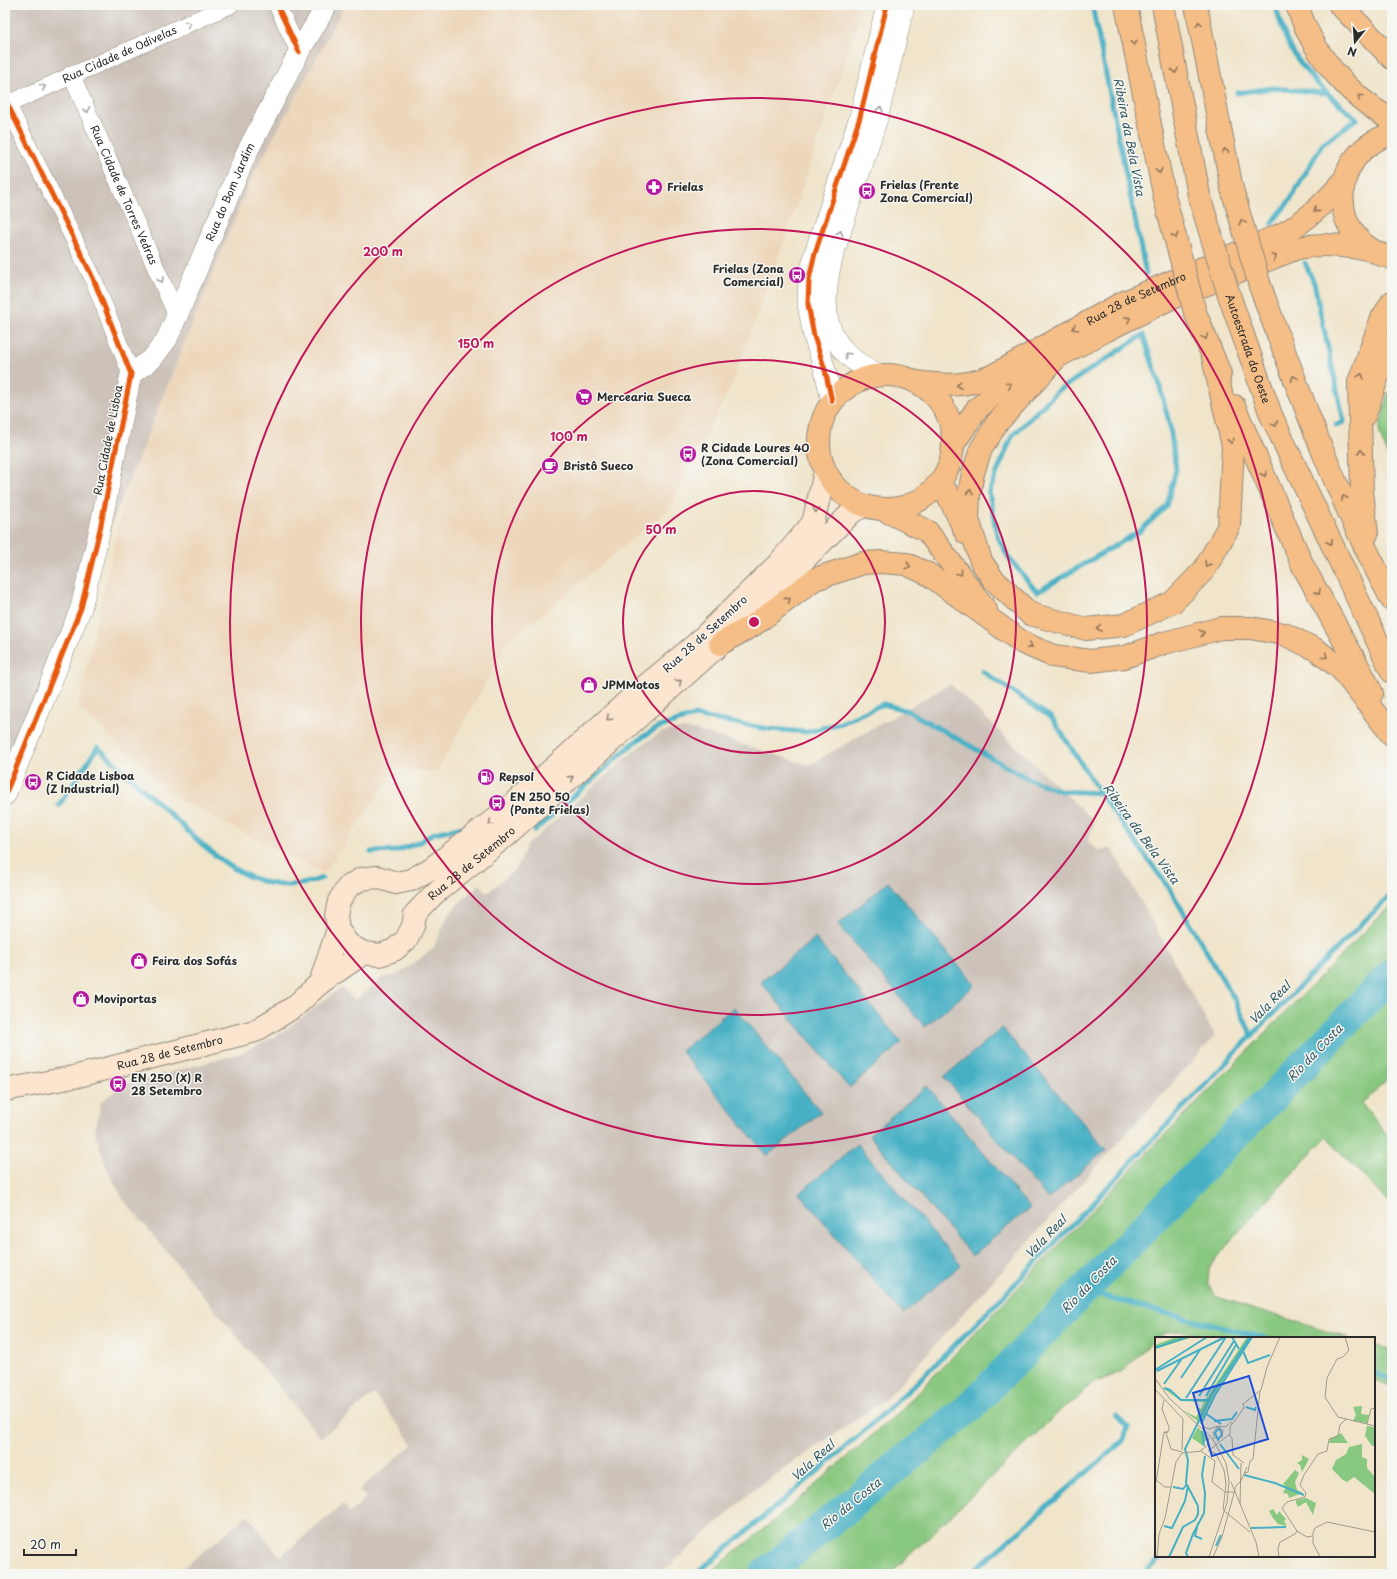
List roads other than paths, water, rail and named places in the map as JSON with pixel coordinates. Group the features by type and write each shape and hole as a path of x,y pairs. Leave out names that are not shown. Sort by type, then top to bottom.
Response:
{"main road":[{"path":"1126,5 1165,199 1195,312 1214,362 1303,566 1365,679 1388,728"},
{"name":"Autoestrada do Oeste","path":"1163,5 1199,196 1229,295 1271,415 1392,672"},
{"path":"1196,5 1232,189 1260,286 1304,404 1370,560 1392,600"},
{"path":"1297,5 1322,58 1348,87 1392,120"},
{"path":"1340,5 1392,58"},
{"path":"1392,134 1380,138 1363,149 1350,164 1344,182 1342,201 1346,220 1356,236 1370,249 1392,258"},
{"name":"Rua 28 de Setembro","path":"916,382 947,386 972,383 992,376 1122,303 1284,234 1300,224 1322,206 1344,182"},
{"name":"Rua 28 de Setembro","path":"954,443 976,410 994,394 1107,330 1169,299 1296,249 1311,245 1331,244 1370,249"},
{"path":"1370,560 1362,492 1359,382 1382,318 1392,302"},
{"path":"1360,429 1382,364 1392,345"},
{"path":"981,561 968,519 969,494 973,472 981,449 997,423 1057,358"},
{"path":"940,483 981,561 993,579 1030,614 1086,630 1124,625 1173,602 1204,570 1229,526 1233,446 1214,362"},
{"path":"874,508 905,507 925,497 940,483 950,464 954,443 951,424 944,407 932,393 916,382 898,376 880,375 862,379 845,388 832,401 823,417 819,436 819,454 825,472 835,486 848,498 927,531 970,585 997,625"},
{"name":"Rua 28 de Setembro","path":"396,883 411,880 432,868 493,823 638,692 696,644 745,598 798,543 813,523 825,472"},
{"name":"Rua 28 de Setembro","path":"338,929 348,944 364,953 380,955 394,950 406,940 413,926 415,914 434,894 503,838 720,644 852,512 874,508"},
{"path":"720,644 755,624 815,579 863,563 881,562 906,564 928,574 1023,643 1053,656 1091,661 1125,657 1164,643 1221,628 1252,628 1284,634 1317,650 1341,669 1388,728"},
{"path":"320,983 338,929 336,914 339,900 348,888 361,879 377,877 396,883 408,895 415,914"},
{"name":"Rua 28 de Setembro","path":"5,1090 74,1077 255,1030 294,1006 320,983 364,953"}],"street":[{"name":"Rua Cidade de Odivelas","path":"6,101 230,5"},
{"path":"277,5 299,52"},
{"name":"Rua do Bom Jardim","path":"131,374 152,359 167,339 247,152 299,52 327,5"},
{"path":"832,401 825,370 814,336 808,304 809,279 815,253 860,117 887,5"},
{"path":"880,375 862,368 846,356 837,345 827,316 825,300 826,280 878,115 904,5"},
{"name":"Rua Cidade de Torres Vedras","path":"71,74 177,316"},
{"name":"Rua Cidade de Lisboa","path":"5,795 80,608 100,529 131,374 93,278 6,101"}],"water":[{"path":"888,882 975,985 925,1027 838,924"},
{"path":"815,938 902,1043 849,1088 761,982"},
{"path":"734,1007 821,1112 767,1156 681,1051"},
{"path":"1002,1028 1106,1150 1048,1199 944,1077"},
{"path":"927,1086 1030,1208 972,1256 869,1135"},
{"path":"857,1144 961,1265 903,1314 799,1193"}],"waterway":[{"name":"Ribeira da Bela Vista","path":"1092,5 1146,274"},
{"path":"1272,223 1290,200 1323,143 1357,119 1320,86 1303,67 1289,45 1275,5"},
{"path":"1237,93 1273,88 1324,93"},
{"path":"1305,263 1314,283 1344,422 1336,425"},
{"name":"Ribeira da Bela Vista","path":"1143,335 1159,383 1170,427 1176,469 1167,506 1140,531 1037,592 1008,557 997,535 989,492 1012,436 1059,390 1143,335"},
{"name":"Ribeira da Bela Vista","path":"982,671 1052,718 1100,793 1171,891 1236,1002 1252,1036"},
{"path":"535,830 635,742 657,728 694,716 769,729 807,732 841,723 883,704 908,711 1029,779 1060,791 1100,793"},
{"path":"59,805 98,747 202,845 238,871 257,880 277,885 299,884 322,878"},
{"path":"371,852 396,851 418,843 434,833 463,827"},
{"name":"Vala Real","path":"696,1574 834,1457 914,1385 1035,1264 1271,1015 1392,894"},
{"name":"Rio da Costa","path":"765,1574 969,1408 1392,974"},
{"path":"1084,1290 1145,1308 1261,1337"},
{"path":"1375,1373 1392,1378"},
{"path":"970,1574 1124,1440 1128,1426 1116,1416"},
{"path":"1142,1574 1162,1557"}],"place":[{"name":"Frielas","path":"654,187"},
{"name":"Frielas (Frente Zona Comercial)","path":"867,191"},
{"name":"Frielas (Zona Comercial)","path":"797,275"},
{"name":"Mercearia Sueca","path":"584,397"},
{"name":"R Cidade Loures 40 (Zona Comercial)","path":"688,454"},
{"name":"Bristô Sueco","path":"550,466"},
{"name":"JPMMotos","path":"589,685"},
{"name":"Repsol","path":"486,777"},
{"name":"R Cidade Lisboa (Z Industrial)","path":"33,782"},
{"name":"EN 250 50 (Ponte Frielas)","path":"497,803"},
{"name":"Feira dos Sofás","path":"139,961"},
{"name":"Moviportas","path":"81,999"},
{"name":"EN 250 (X) R 28 Setembro","path":"118,1084"}]}
